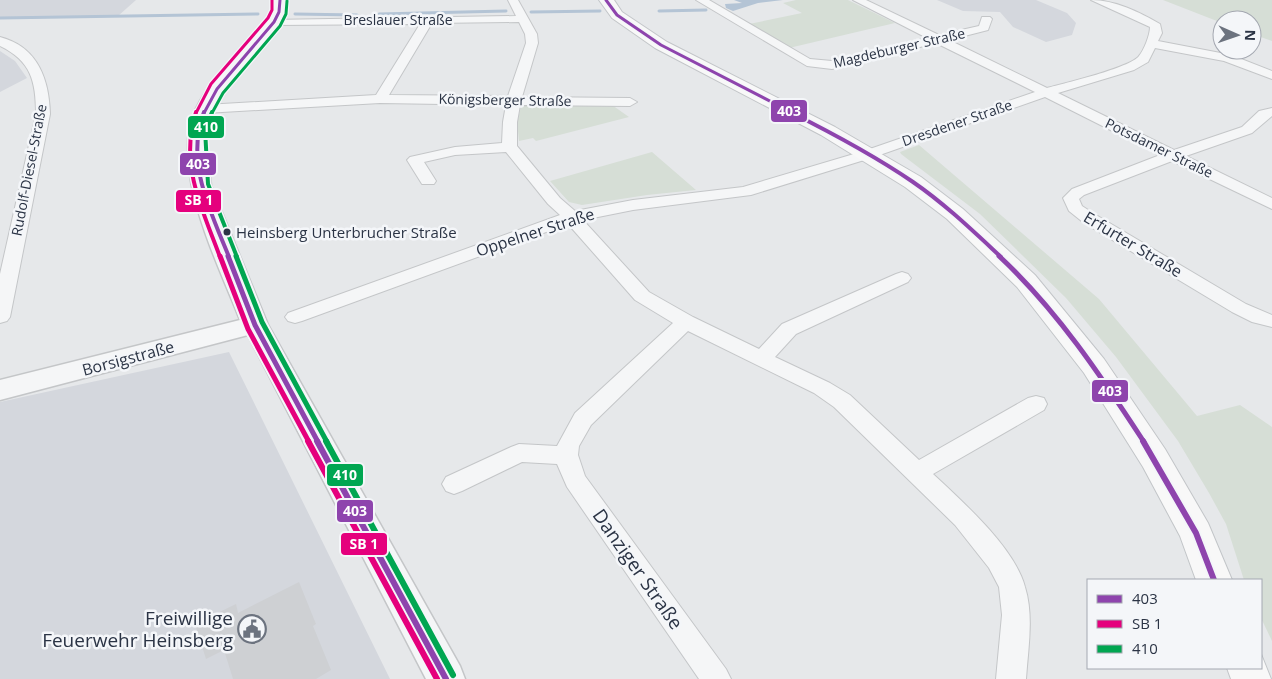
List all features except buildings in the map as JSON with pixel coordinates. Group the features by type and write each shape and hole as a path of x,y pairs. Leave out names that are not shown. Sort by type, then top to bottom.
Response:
{"main road":[{"path":"606,0 617,15 661,45 870,154 955,214 1026,281 1094,366 1154,458 1196,533 1214,579"}],"street":[{"path":"280,0 279,12 274,22 217,89 205,109 198,128 197,152 201,186 255,325 446,679"},
{"path":"513,0 531,34 532,43 514,101 508,136 510,147 542,188 571,217 586,236 642,296 686,322 822,388 842,401 964,518 998,560 1012,586 1016,615 1011,679"},
{"name":"Magdeburger Straße","path":"701,0 807,62 820,65 832,65 984,28 986,19"},
{"name":"Dresdener Straße","path":"858,0 1045,93"},
{"path":"1096,0 1144,19 1156,26 1153,44 1227,58 1272,75"},
{"name":"Breslauer Straße","path":"274,22 523,19"},
{"path":"380,99 428,20"},
{"name":"Rudolf-Diesel-Straße","path":"0,41 32,62 40,76 44,92 43,114 0,317"},
{"name":"Dresdener Straße","path":"870,154 1045,93 1130,67 1144,59 1153,44"},
{"name":"Potsdamer Straße","path":"1045,93 1272,204"},
{"name":"Königsberger Straße","path":"205,109 380,99 630,102"},
{"path":"1173,155 1247,130 1264,114 1272,112"},
{"path":"428,181 415,160 455,151 510,147"},
{"name":"Oppelner Straße","path":"295,317 571,217 633,205 745,192 870,154"},
{"name":"Erfurter Straße","path":"1173,155 1078,192 1071,198 1075,208 1239,308 1259,318 1272,321"},
{"path":"762,358 789,329 902,278"},
{"path":"454,484 519,454 566,456 568,446 583,418 686,322"},
{"name":"Borsigstraße","path":"0,390 255,325"},
{"path":"917,472 1036,404"},
{"name":"Danziger Straße","path":"566,456 576,480 716,679"}],"shaded area":[{"path":"0,0 136,0 118,16 0,18"},
{"path":"796,0 848,0 895,23 789,48 749,24 802,13 783,3"},
{"path":"937,0 1036,0 1067,13 1076,23 1072,35 1046,42 1013,27 1000,12 963,11"},
{"path":"1163,0 1272,0 1272,41 1262,38 1262,10 1212,10 1212,19"},
{"path":"0,51 15,61 27,78 0,92"},
{"path":"529,104 612,105 629,117 536,141 533,138 519,141 517,122 521,107"},
{"path":"919,145 1099,299 1197,416 1240,405 1272,427 1272,641 1262,620 1262,579 1244,579 1226,524 1209,493 1178,441 1116,357 1066,298 980,214 900,152"},
{"path":"652,152 696,190 582,205 569,202 550,181"},
{"path":"229,352 390,679 0,679 0,402"}],"water":[{"path":"734,0 783,0 758,3 733,11 726,8 725,4 742,3"}],"waterway":[{"path":"659,11 706,10"},
{"path":"379,14 506,11"},
{"path":"531,12 600,11"},
{"path":"0,18 258,14"},
{"path":"295,14 357,15"}],"transit line":[{"path":"272,0 272,10 268,18 211,84 198,106 191,128 190,152 194,188 248,329 437,679"},
{"name":"403","path":"280,0 279,12 274,22 217,89 205,109 198,128 197,152 201,186 255,325 446,679"},
{"name":"403","path":"606,0 617,15 661,45 828,131 913,182 955,214 1026,281 1094,366 1154,458 1196,533 1214,579"},
{"name":"410","path":"287,1 286,14 280,26 223,93 212,112 205,129 208,184 262,322 453,675"}],"place":[{"name":"Heinsberg Unterbrucher Straße","path":"227,232"},
{"name":"Freiwillige Feuerwehr Heinsberg","path":"252,629"}]}
